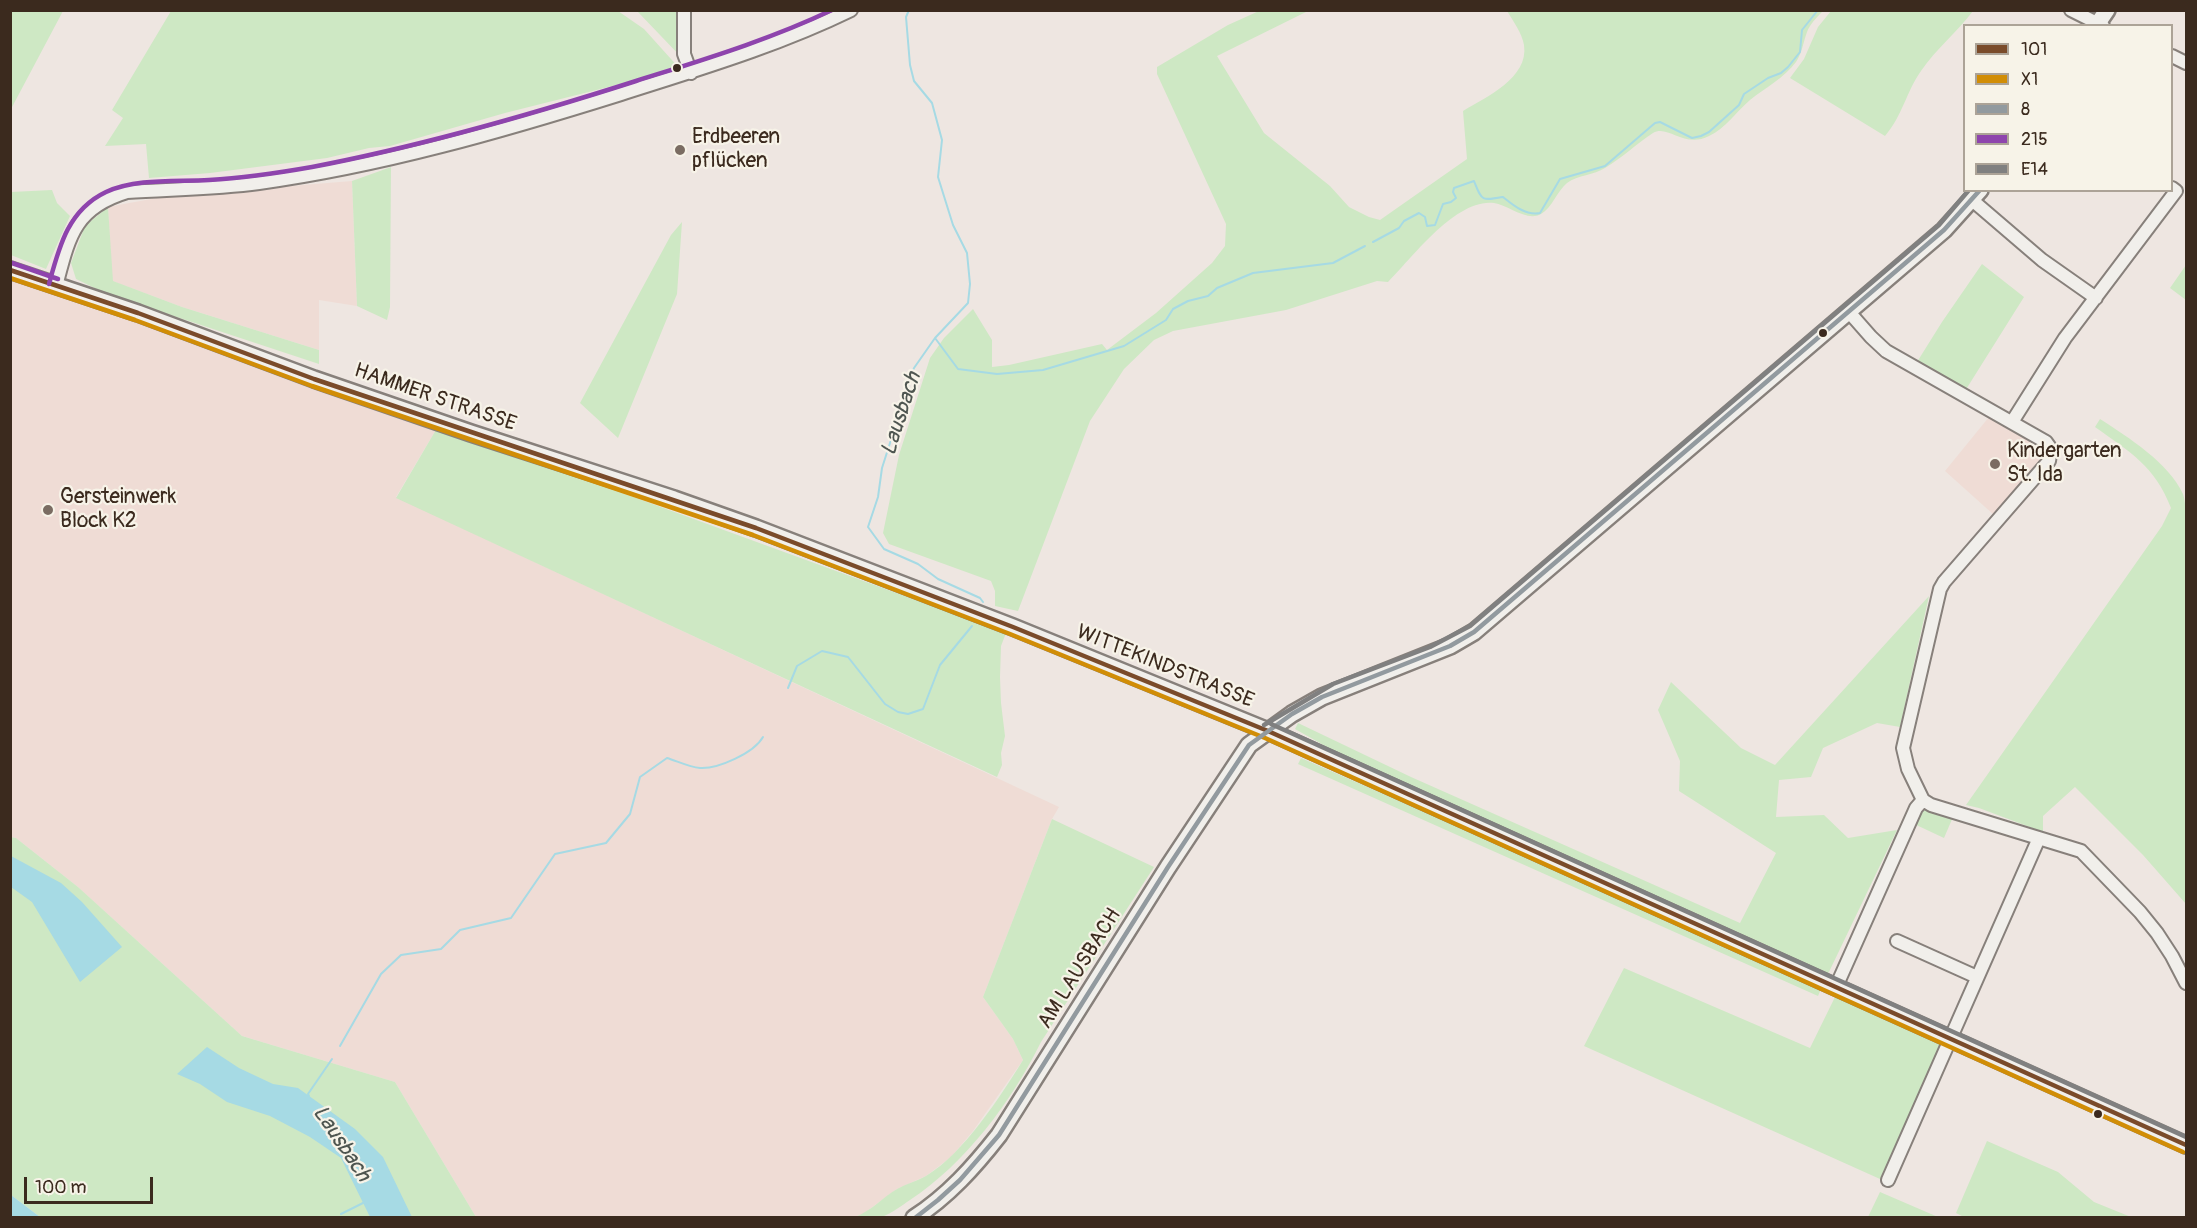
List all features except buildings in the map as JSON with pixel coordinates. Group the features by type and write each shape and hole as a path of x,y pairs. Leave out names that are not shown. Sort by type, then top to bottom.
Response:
{"main road":[{"path":"2100,24 2107,10"},
{"name":"AM LAUSBACH","path":"914,1218 930,1208 954,1187 999,1135 1249,745 1292,714 1322,697 1442,650 1474,632 1944,230 1976,195"},
{"name":"HAMMER STRASSE","path":"10,270 314,379 674,499 846,563"},
{"name":"WITTEKINDSTRASSE","path":"846,563 1268,731 2187,1144"}],"street":[{"path":"684,10 684,54 691,73"},
{"path":"56,286 64,259 81,218 99,202 112,197 127,192 256,184 307,176 411,153 544,118 691,73 780,42 851,10"},
{"path":"2071,10 2097,24"},
{"path":"2173,56 2187,63"},
{"path":"2012,422 2044,368 2172,192"},
{"path":"1976,195 2042,260 2096,298"},
{"path":"1849,312 1886,351 2046,442 2051,449 2049,461 1940,589 1903,748 1908,769 1923,800 1931,805 2081,851 2157,933 2187,983"},
{"path":"1836,987 1916,808 1923,800"},
{"path":"1888,1180 2039,838"},
{"path":"1897,941 1977,977"}],"shaded area":[{"path":"352,181 357,306 319,300 319,350 182,307 112,281 108,207 167,196"},
{"path":"10,276 40,289 437,428 396,497 1059,807 1052,819 983,997 1013,1039 1023,1060 973,1131 951,1157 926,1176 897,1189 863,1214 855,1217 476,1217 395,1082 242,1036 78,887 16,838 11,837"},
{"name":"Kindergarten St. Ida","path":"1989,417 2043,448 2046,456 1994,515 1945,471"}],"green space":[{"path":"10,11 63,11 11,109"},
{"path":"171,11 618,11 644,29 680,69 505,113 390,146 369,148 327,158 210,173 149,178 146,144 105,146 123,118 112,110"},
{"path":"637,11 683,11 684,60"},
{"path":"1259,11 1308,11 1217,56 1264,133 1330,186 1349,207 1380,220 1467,159 1463,111 1504,85 1513,77 1524,57 1521,36 1507,11 1823,11 1808,29 1800,55 1791,68 1750,100 1721,129 1709,136 1692,140 1665,132 1653,133 1605,168 1567,183 1548,208 1536,216 1524,215 1494,203 1480,204 1465,210 1450,219 1422,245 1388,282 1377,281 1286,310 1173,331 1154,340 1124,369 1090,421 1018,611 995,606 995,591 991,581 889,544 883,533 899,455 930,358 944,338 973,309 992,340 992,367 1102,344 1107,350 1156,313 1212,263 1225,246 1226,224 1157,74 1157,67 1228,25"},
{"path":"1831,11 1973,11 1921,71 1896,120 1885,136 1790,78 1804,59 1818,27"},
{"path":"391,167 390,307 387,320 357,306 352,181"},
{"path":"52,190 57,203 70,216 46,269 11,255 11,192"},
{"path":"108,207 113,281 182,307 319,350 319,364 107,294 76,279 71,263 85,226"},
{"path":"682,222 677,294 618,438 580,403 671,235"},
{"path":"1982,264 2024,297 1965,391 1917,362"},
{"path":"2186,265 2186,300 2170,288"},
{"path":"2100,419 2158,461 2176,482 2185,502 2186,904 2143,855 2075,787 2043,816 2043,832 1966,805 2162,526 2171,508 2165,493 2140,461 2095,427"},
{"path":"437,428 1006,633 1001,646 1000,677 1005,736 1001,753 1002,765 997,777 396,498"},
{"path":"1929,596 1900,727 1877,723 1823,748 1811,777 1779,780 1776,817 1824,815 1848,838 1897,830 1828,974 1334,751 1295,729 1298,723 1411,777 1740,923 1776,853 1679,791 1680,761 1658,710 1671,682 1741,748 1775,765"},
{"path":"1301,758 1821,989 1818,996 1298,764"},
{"path":"1923,810 1953,817 1944,838 1912,823 1916,814"},
{"path":"1052,819 1154,867 1041,1042 1016,1087 968,1150 930,1185 889,1214 872,1218 855,1217 897,1189 926,1176 954,1153 992,1107 1023,1060 1013,1039 983,997"},
{"path":"10,837 16,838 78,887 242,1036 395,1082 476,1217 40,1217 11,1195"},
{"path":"1624,968 1810,1048 1835,997 1941,1045 1880,1179 1584,1046"},
{"path":"1987,1141 2058,1172 2094,1202 2131,1217 1966,1218 1956,1213"},
{"path":"1880,1192 1938,1217 1868,1217"}],"water":[{"path":"11,856 61,883 82,902 122,947 80,982 32,902 11,887"},
{"path":"207,1047 239,1068 273,1084 298,1088 355,1129 383,1157 412,1217 370,1217 341,1158 310,1137 270,1116 227,1102 200,1084 177,1074"},
{"path":"11,1195 40,1217 11,1217"}],"waterway":[{"name":"Lausbach","path":"909,10 906,17 910,65 914,81 932,103 942,140 938,177 953,225 967,253 970,284 968,303 935,338 914,368 882,468 878,497 868,527 884,549 918,564 938,579 980,598 983,602"},
{"path":"1373,242 1399,228 1404,221 1419,213 1425,217 1427,226 1435,225 1443,204 1456,198 1454,188 1474,181 1483,198 1503,197 1525,211 1540,213 1560,179 1605,166 1655,123 1660,122 1692,138 1709,132 1739,105 1744,94 1788,67 1800,52 1802,30 1818,10"},
{"path":"935,338 958,369 997,374 1043,370 1124,346 1166,320 1173,309 1188,301 1208,296 1217,288 1253,273 1333,263 1365,246"},
{"name":"Lausbach","path":"788,688 797,666 822,651 848,657 885,704 898,712 908,714 923,709 940,665 972,626"},
{"name":"Lausbach","path":"340,1046 381,974 401,955 441,949 460,930 511,918 555,854 606,843 630,814 640,777 667,758 700,768 716,766 744,754 763,737"},
{"name":"Lausbach","path":"309,1096 308,1094 332,1059"},
{"name":"Lausbach","path":"341,1214 365,1202"}],"transit line":[{"name":"215","path":"49,284 61,243 74,219 82,209 106,192 131,184 222,179 312,167 435,140 556,106 710,57 784,31 832,10"},
{"name":"E14","path":"1264,725 1333,684 1430,647 1470,626 1939,225 1967,192"},
{"name":"8","path":"915,1218 960,1180 999,1135 1168,867 1249,745 1292,714 1322,697 1450,646 1474,632 1944,230 1978,192"},
{"name":"215","path":"12,263 58,279"},
{"name":"101","path":"10,270 138,313 314,379 756,528 1013,627 1268,731 2186,1145"},
{"name":"X1","path":"10,278 135,320 312,386 753,535 1010,634 1265,738 2183,1152"},
{"name":"E14","path":"1271,724 2186,1137"}],"place":[{"name":"Erdbeeren pflücken","path":"680,150"},
{"name":"Kindergarten St. Ida","path":"1995,464"},
{"name":"Gersteinwerk Block K2","path":"48,510"}]}
